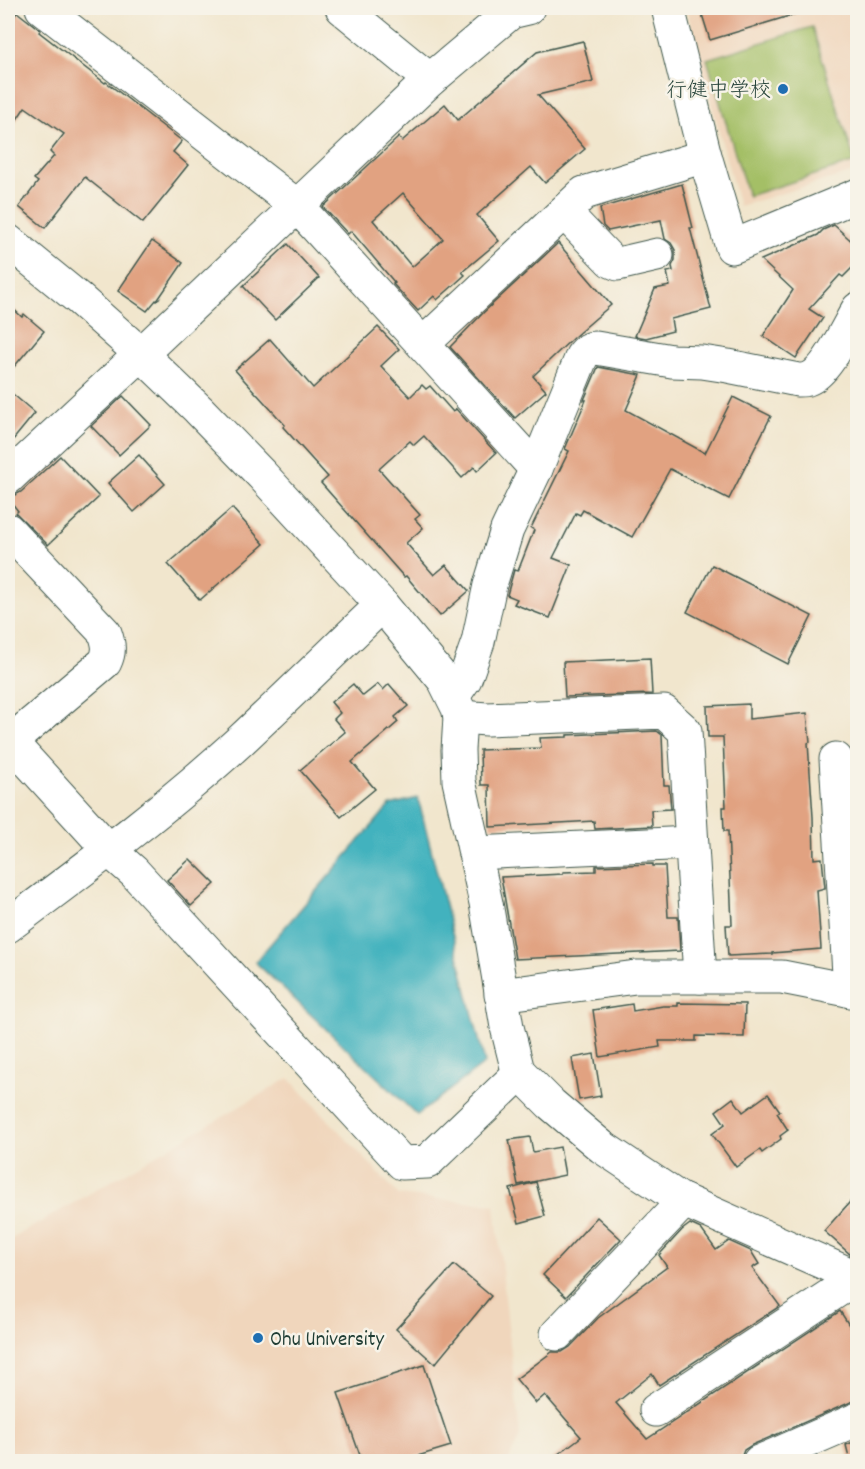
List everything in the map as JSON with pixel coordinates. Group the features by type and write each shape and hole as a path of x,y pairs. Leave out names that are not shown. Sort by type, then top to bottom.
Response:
{"street":[{"path":"42,8 297,206 536,469"},
{"path":"342,8 430,80"},
{"path":"8,478 430,80 512,12 528,8"},
{"path":"668,8 705,156 732,247 858,195"},
{"path":"423,344 584,193 705,156"},
{"path":"564,212 611,261 618,264 657,255"},
{"path":"8,241 141,354 262,475 382,605 444,680 457,707 487,719 664,712 685,731 700,977"},
{"path":"656,1410 846,1285 854,1277 684,1201 602,1147 551,1104 520,1073 507,1027 486,903 459,781 457,707 478,642 490,585 507,530 536,469 582,356 589,348 672,361 702,362 798,380 808,379 832,356 858,309"},
{"path":"8,530 105,633 109,649 105,662 9,741 109,850 134,872 402,1163 427,1162 520,1073"},
{"path":"8,926 156,813 239,742 382,605"},
{"path":"501,995 636,977 782,977 854,991 836,759"},
{"path":"475,854 692,843"},
{"path":"557,1334 684,1201"},
{"path":"759,1461 858,1419"}],"shaded area":[{"name":"行健中学校","path":"686,8 857,8 857,171 739,206"},
{"name":"Ohu University","path":"289,1078 399,1195 495,1205 520,1436 508,1462 8,1461 8,1241"}],"green space":[{"path":"812,27 855,162 748,196 707,59"}],"water":[{"path":"418,798 485,1063 417,1115 255,962 390,805"}],"building":[{"path":"700,8 798,8 799,13 710,40"},
{"path":"17,12 40,30 39,32 182,141 173,152 188,165 143,223 85,177 45,228 19,207 38,182 34,179 54,156 50,152 64,134 25,107 8,133 8,26"},
{"path":"583,41 593,82 538,95 585,149 545,183 531,167 477,215 499,241 462,272 465,275 437,300 434,296 418,311 393,284 395,283 351,231 348,234 323,207 399,137 402,141 445,104 458,120 537,52","holes":["403,193 443,239 412,267 373,220"]},
{"path":"682,184 693,228 690,228 711,309 671,319 673,331 646,338 635,336 655,289 670,286 667,272 673,271 675,250 665,239 661,220 608,231 603,226 600,208"},
{"path":"834,225 858,247 858,262 843,277 840,275 809,309 823,318 796,358 763,336 793,290 761,260 818,235"},
{"path":"152,241 183,263 157,301 147,311 118,291"},
{"path":"558,243 611,305 533,376 546,391 515,418 450,347"},
{"path":"288,244 319,278 275,320 243,286"},
{"path":"8,304 22,317 24,314 44,331 8,374"},
{"path":"378,327 399,349 381,366 410,397 422,385 426,389 430,386 453,412 456,409 496,453 477,471 474,467 462,478 424,436 414,445 410,441 379,469 420,515 415,519 423,528 406,543 434,575 446,565 469,591 440,616 321,483 328,477 235,370 270,339 313,388"},
{"path":"598,367 641,375 626,410 705,453 733,397 771,416 729,499 670,469 632,537 583,510 580,515 576,513 553,558 571,565 550,618 514,604 517,599 507,595 514,570 518,571 534,530 531,528 569,451 565,449"},
{"path":"8,390 35,413 8,446"},
{"path":"123,396 151,425 119,455 91,426"},
{"path":"139,455 165,484 134,512 108,483"},
{"path":"60,456 99,497 48,545 16,513 18,511 8,496 21,492"},
{"path":"232,508 264,544 200,600 168,564"},
{"path":"712,565 812,616 788,664 687,612"},
{"path":"650,658 652,694 565,697 563,662"},
{"path":"353,684 363,696 378,684 383,690 389,684 408,706 395,717 398,722 352,762 375,789 341,817 300,770 345,732 334,719 340,713 331,702"},
{"path":"749,704 749,719 807,713 814,859 822,858 825,888 817,890 821,949 728,956 726,925 732,925 728,831 724,831 723,807 726,807 723,737 708,737 707,706"},
{"path":"657,731 662,735 664,785 669,785 671,809 651,810 652,826 595,829 594,821 490,827 489,785 481,785 480,750 541,748 540,738 567,737 567,735"},
{"path":"190,859 215,884 191,906 167,880"},
{"path":"653,864 653,866 665,866 668,917 678,917 680,951 515,959 501,877 596,871 596,866"},
{"path":"678,1003 745,1004 744,1037 696,1036 696,1041 659,1041 660,1047 600,1057 593,1010 632,1004 633,1011 678,1006"},
{"path":"594,1054 601,1096 579,1100 572,1058"},
{"path":"768,1094 780,1111 777,1113 788,1130 780,1136 781,1139 762,1153 760,1150 736,1167 712,1134 725,1124 716,1111 733,1098 743,1112"},
{"path":"530,1137 533,1152 560,1147 565,1175 518,1185 509,1140"},
{"path":"536,1182 545,1216 519,1223 510,1189"},
{"path":"858,1193 858,1257 851,1255 824,1231"},
{"path":"597,1217 621,1239 566,1297 543,1275"},
{"path":"690,1224 701,1229 716,1250 729,1241 751,1251 759,1264 752,1268 780,1306 659,1385 652,1374 616,1403 647,1439 840,1311 858,1339 858,1401 752,1445 744,1450 741,1458 734,1461 549,1461 581,1437 545,1395 536,1403 516,1379 552,1352 562,1352 570,1347 598,1318 667,1267 659,1255"},
{"path":"454,1265 491,1296 435,1364 396,1329"},
{"path":"424,1365 451,1446 401,1461 362,1461 338,1393"},
{"path":"858,1440 858,1461 850,1461 846,1445"}],"place":[{"name":"行健中学校","path":"783,89"},
{"name":"Ohu University","path":"258,1338"}]}
